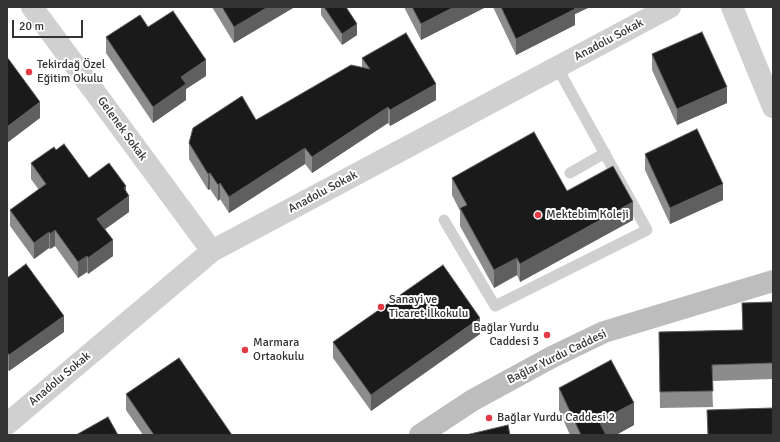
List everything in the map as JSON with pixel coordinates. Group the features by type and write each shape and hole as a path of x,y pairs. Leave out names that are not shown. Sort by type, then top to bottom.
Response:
{"street":[{"name":"Gelenek Sokak","path":"32,7 212,251"},
{"name":"Anadolu Sokak","path":"7,424 212,251 670,7"},
{"path":"732,7 773,107"},
{"name":"Bağlar Yurdu Caddesi","path":"420,435 473,400 552,357 604,332 773,281"}],"lane":[{"path":"444,220 495,306 647,230 557,67"},
{"path":"570,173 605,153"}],"building":[{"path":"222,7 268,7 234,27"},
{"path":"324,7 346,7 357,24 342,34"},
{"path":"412,7 454,7 421,24"},
{"path":"501,7 574,7 575,9 516,39"},
{"path":"173,11 206,60 181,77 186,84 153,107 106,37 140,15 148,27"},
{"path":"702,32 727,87 677,109 652,54"},
{"path":"406,33 436,84 390,110 388,107 312,157 305,148 229,197 220,183 218,185 210,173 208,174 189,143 193,128 242,96 256,120 351,65 370,69 362,58"},
{"path":"7,57 40,102 7,127"},
{"path":"697,129 723,184 670,208 645,154"},
{"path":"534,132 567,191 613,166 633,202 520,264 517,258 494,270 460,208 467,205 452,178"},
{"path":"64,144 89,178 109,163 126,186 124,188 129,196 97,219 113,240 88,258 87,256 78,262 55,230 50,234 49,232 34,243 10,210 46,184 31,163 54,147 56,150"},
{"path":"26,264 64,316 9,355 7,352 7,278"},
{"path":"443,265 480,318 371,395 333,342"},
{"path":"773,302 773,363 712,365 713,391 660,392 659,332 743,330 742,303"},
{"path":"179,358 232,435 154,435 126,394"},
{"path":"611,360 634,403 599,421 606,435 581,435 559,388"},
{"path":"773,408 773,435 708,435 707,410"},
{"path":"108,417 118,435 76,435"},
{"path":"508,425 510,435 466,435"}],"place":[{"name":"Tekirdağ Özel Eğitim Okulu","path":"29,72"},
{"name":"Mektebim Koleji","path":"538,215"},
{"name":"Sanayi ve Ticaret İlkokulu","path":"381,307"},
{"name":"Bağlar Yurdu Caddesi 3","path":"547,335"},
{"name":"Marmara Ortaokulu","path":"245,350"},
{"name":"Bağlar Yurdu Caddesi 2","path":"489,418"}]}
